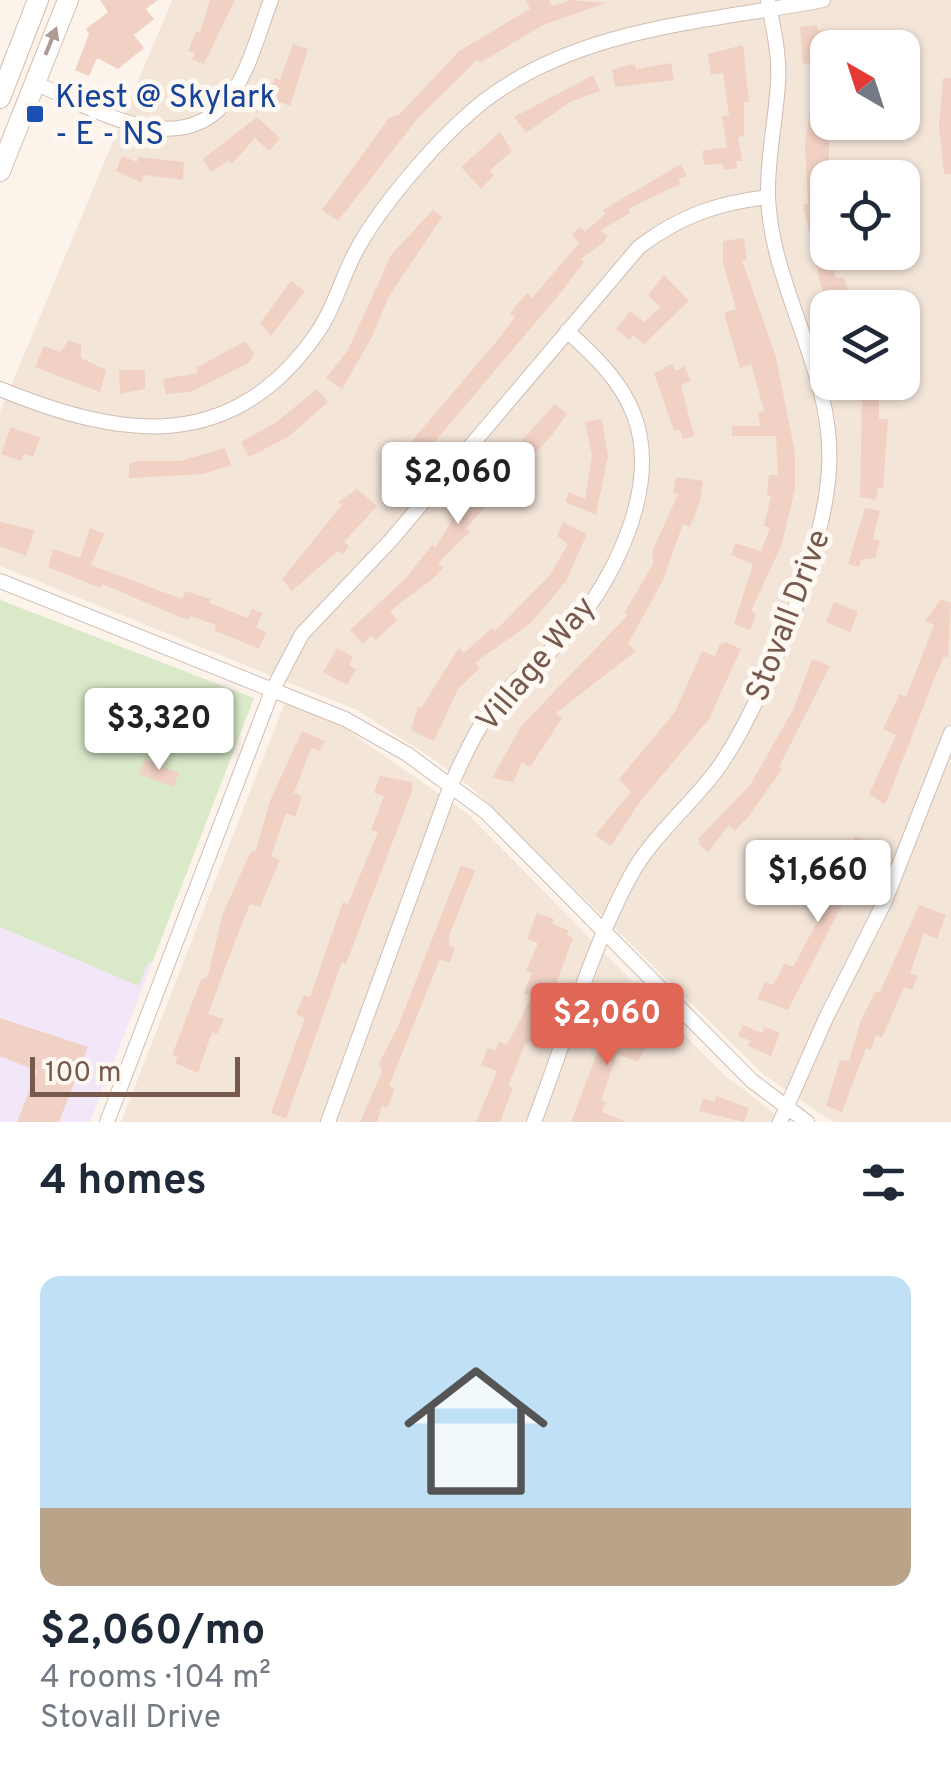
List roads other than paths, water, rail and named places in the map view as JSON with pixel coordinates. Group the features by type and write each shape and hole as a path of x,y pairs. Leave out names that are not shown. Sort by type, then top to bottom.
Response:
{"main road":[{"path":"0,98 38,0"},
{"path":"0,172 68,0"},
{"path":"9,74 35,82"}],"street":[{"path":"35,82 138,126 185,128 222,106 238,82 271,0"},
{"path":"0,389 127,428 187,425 229,413 265,393 292,366 320,330 358,248 381,215 482,102 533,69 586,46 769,5 823,0"},
{"name":"Stovall Drive","path":"534,1122 631,876 659,834 718,768 741,732 824,517 830,464 827,424 818,380 790,298 768,198 779,80 769,5"},
{"path":"107,1122 272,691 302,634 390,540 639,247 671,223 720,203 768,198"},
{"name":"Village Way","path":"328,1122 450,784 472,737 493,706 566,635 584,612 611,566 637,498 640,438 633,412 617,383 568,331"},
{"path":"0,581 368,730 450,784 486,812 752,1081 806,1122"},
{"path":"780,1122 885,901 951,733"}],"place":[{"name":"Kiest @ Skylark - E - NS","path":"35,114"}]}
